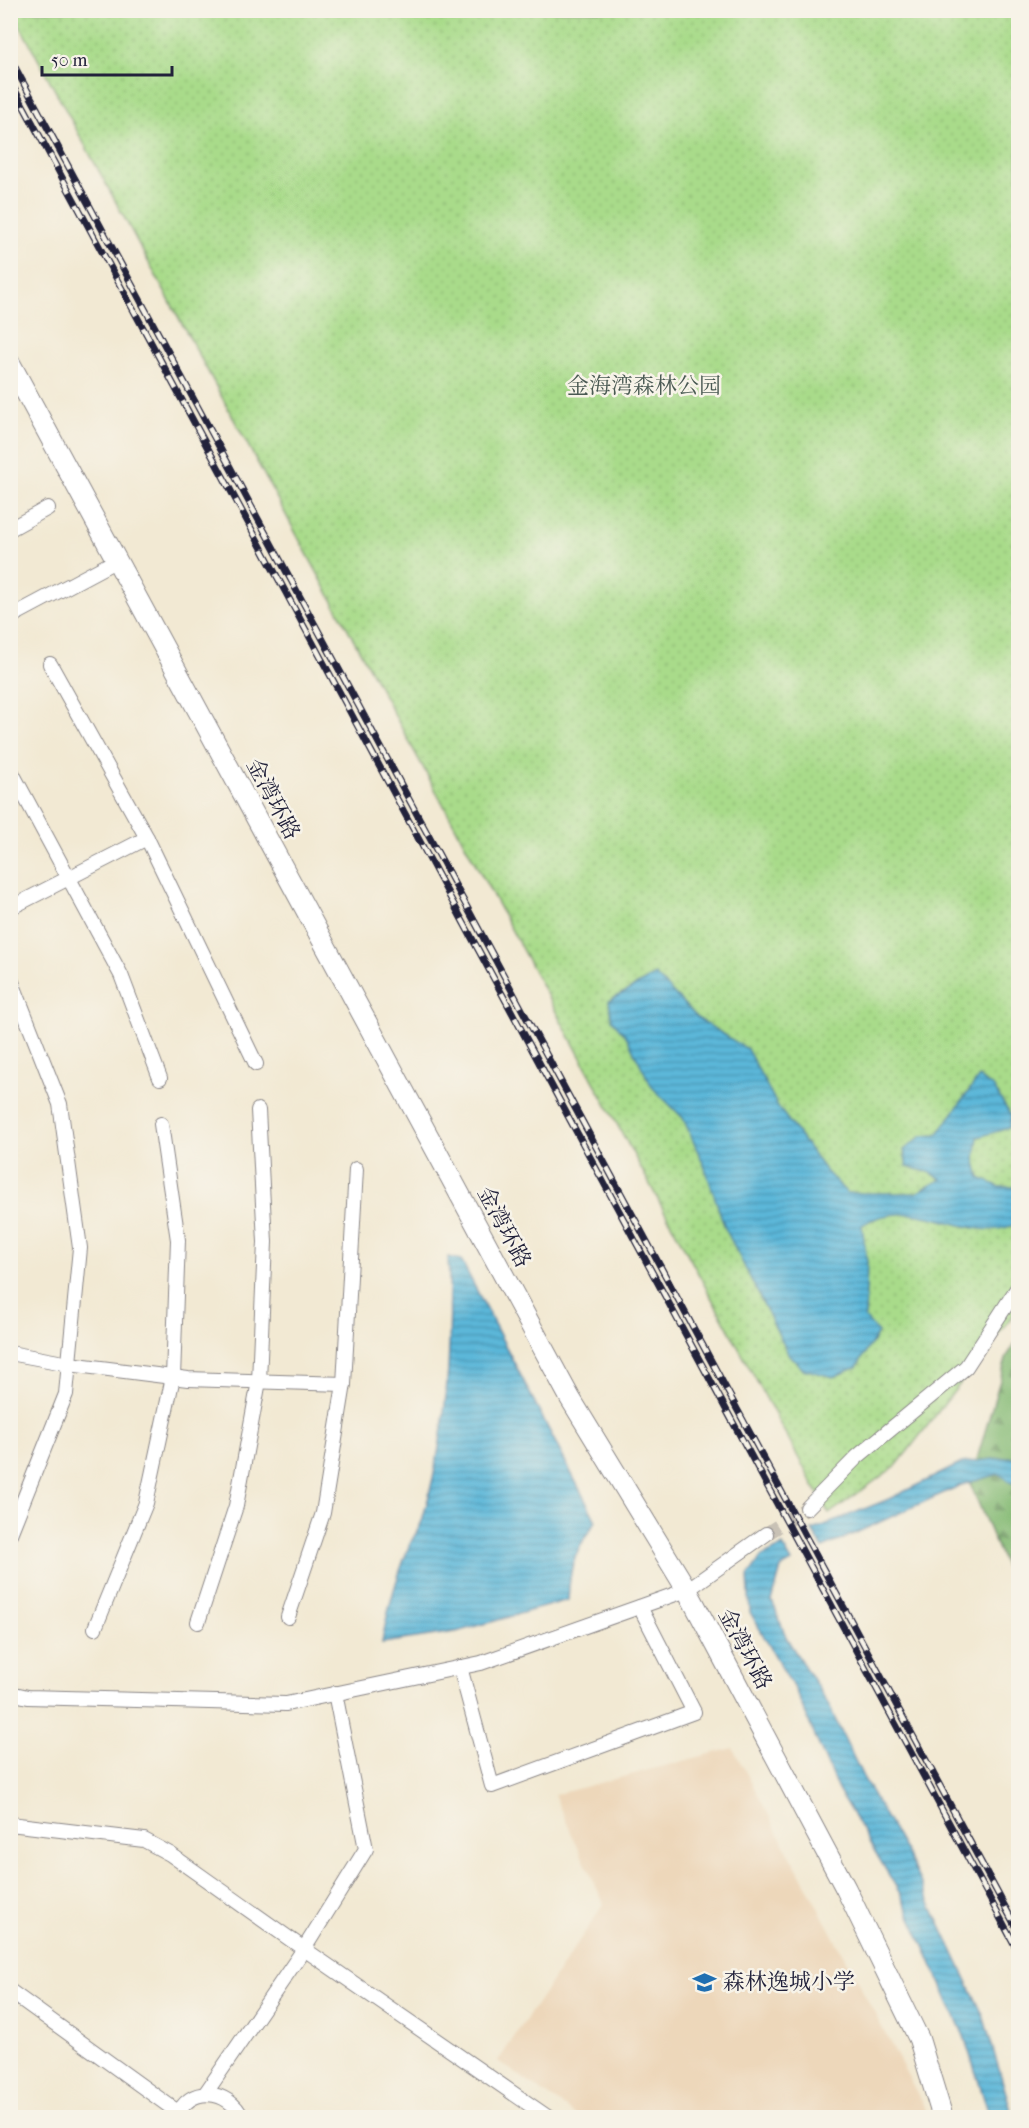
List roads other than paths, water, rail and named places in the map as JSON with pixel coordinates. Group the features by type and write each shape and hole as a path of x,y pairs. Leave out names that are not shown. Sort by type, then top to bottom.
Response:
{"main road":[{"name":"金湾环路","path":"10,363 570,1398 687,1590 846,1889 919,2039 943,2118"}],"street":[{"path":"10,529 48,508"},
{"path":"10,617 117,560"},
{"path":"50,664 147,838 256,1064"},
{"path":"10,769 122,975 160,1078"},
{"path":"10,908 147,838"},
{"path":"10,977 60,1104 80,1248 66,1394 10,1534"},
{"path":"198,1622 236,1506 259,1381 265,1242 258,1110"},
{"path":"95,1628 146,1503 173,1377 178,1240 161,1124"},
{"path":"288,1617 322,1513 344,1384 356,1169"},
{"path":"807,1508 857,1457 966,1368 1018,1287"},
{"path":"10,1353 69,1364 173,1377 344,1384"},
{"path":"10,1693 28,1697 286,1704 481,1663 687,1590 766,1534"},
{"path":"460,1667 492,1786 694,1712 640,1606"},
{"path":"205,2094 304,1949 366,1849 335,1693"},
{"path":"10,1824 144,1840 170,1854 549,2118"},
{"path":"10,1991 178,2115 194,2097 205,2094 227,2098 236,2106 242,2118"}],"water":[{"path":"655,975 699,1019 747,1049 779,1108 825,1170 847,1193 916,1193 942,1179 929,1172 907,1167 904,1150 922,1136 937,1135 979,1077 994,1088 1011,1116 1009,1128 978,1137 975,1158 980,1178 1000,1187 1018,1187 1018,1222 1002,1229 984,1229 925,1216 904,1214 883,1216 862,1225 867,1262 865,1318 878,1333 857,1367 833,1377 803,1369 789,1355 725,1228 705,1168 683,1118 652,1087 626,1036 612,1020 609,1001"},
{"path":"448,1257 461,1260 596,1521 575,1558 570,1576 568,1600 456,1632 382,1643 400,1570 422,1521 443,1423 449,1357"},
{"path":"1009,1457 1018,1460 1018,1487 999,1474 961,1485 823,1548 812,1530 889,1499 962,1463"},
{"path":"783,1546 792,1562 781,1568 772,1601 787,1639 827,1702 863,1777 906,1852 983,2015 1013,2117 990,2117 964,2036 901,1895 838,1790 797,1694 750,1612 748,1576 762,1556"}],"tunnel":[{"path":"766,1534 807,1508"}],"railway":[{"path":"10,58 1018,1931"},
{"path":"10,81 1018,1951"}],"place":[{"name":"森林逸城小学","path":"705,1982"}],"park label":[{"name":"金海湾森林公园","path":"644,386"}]}
